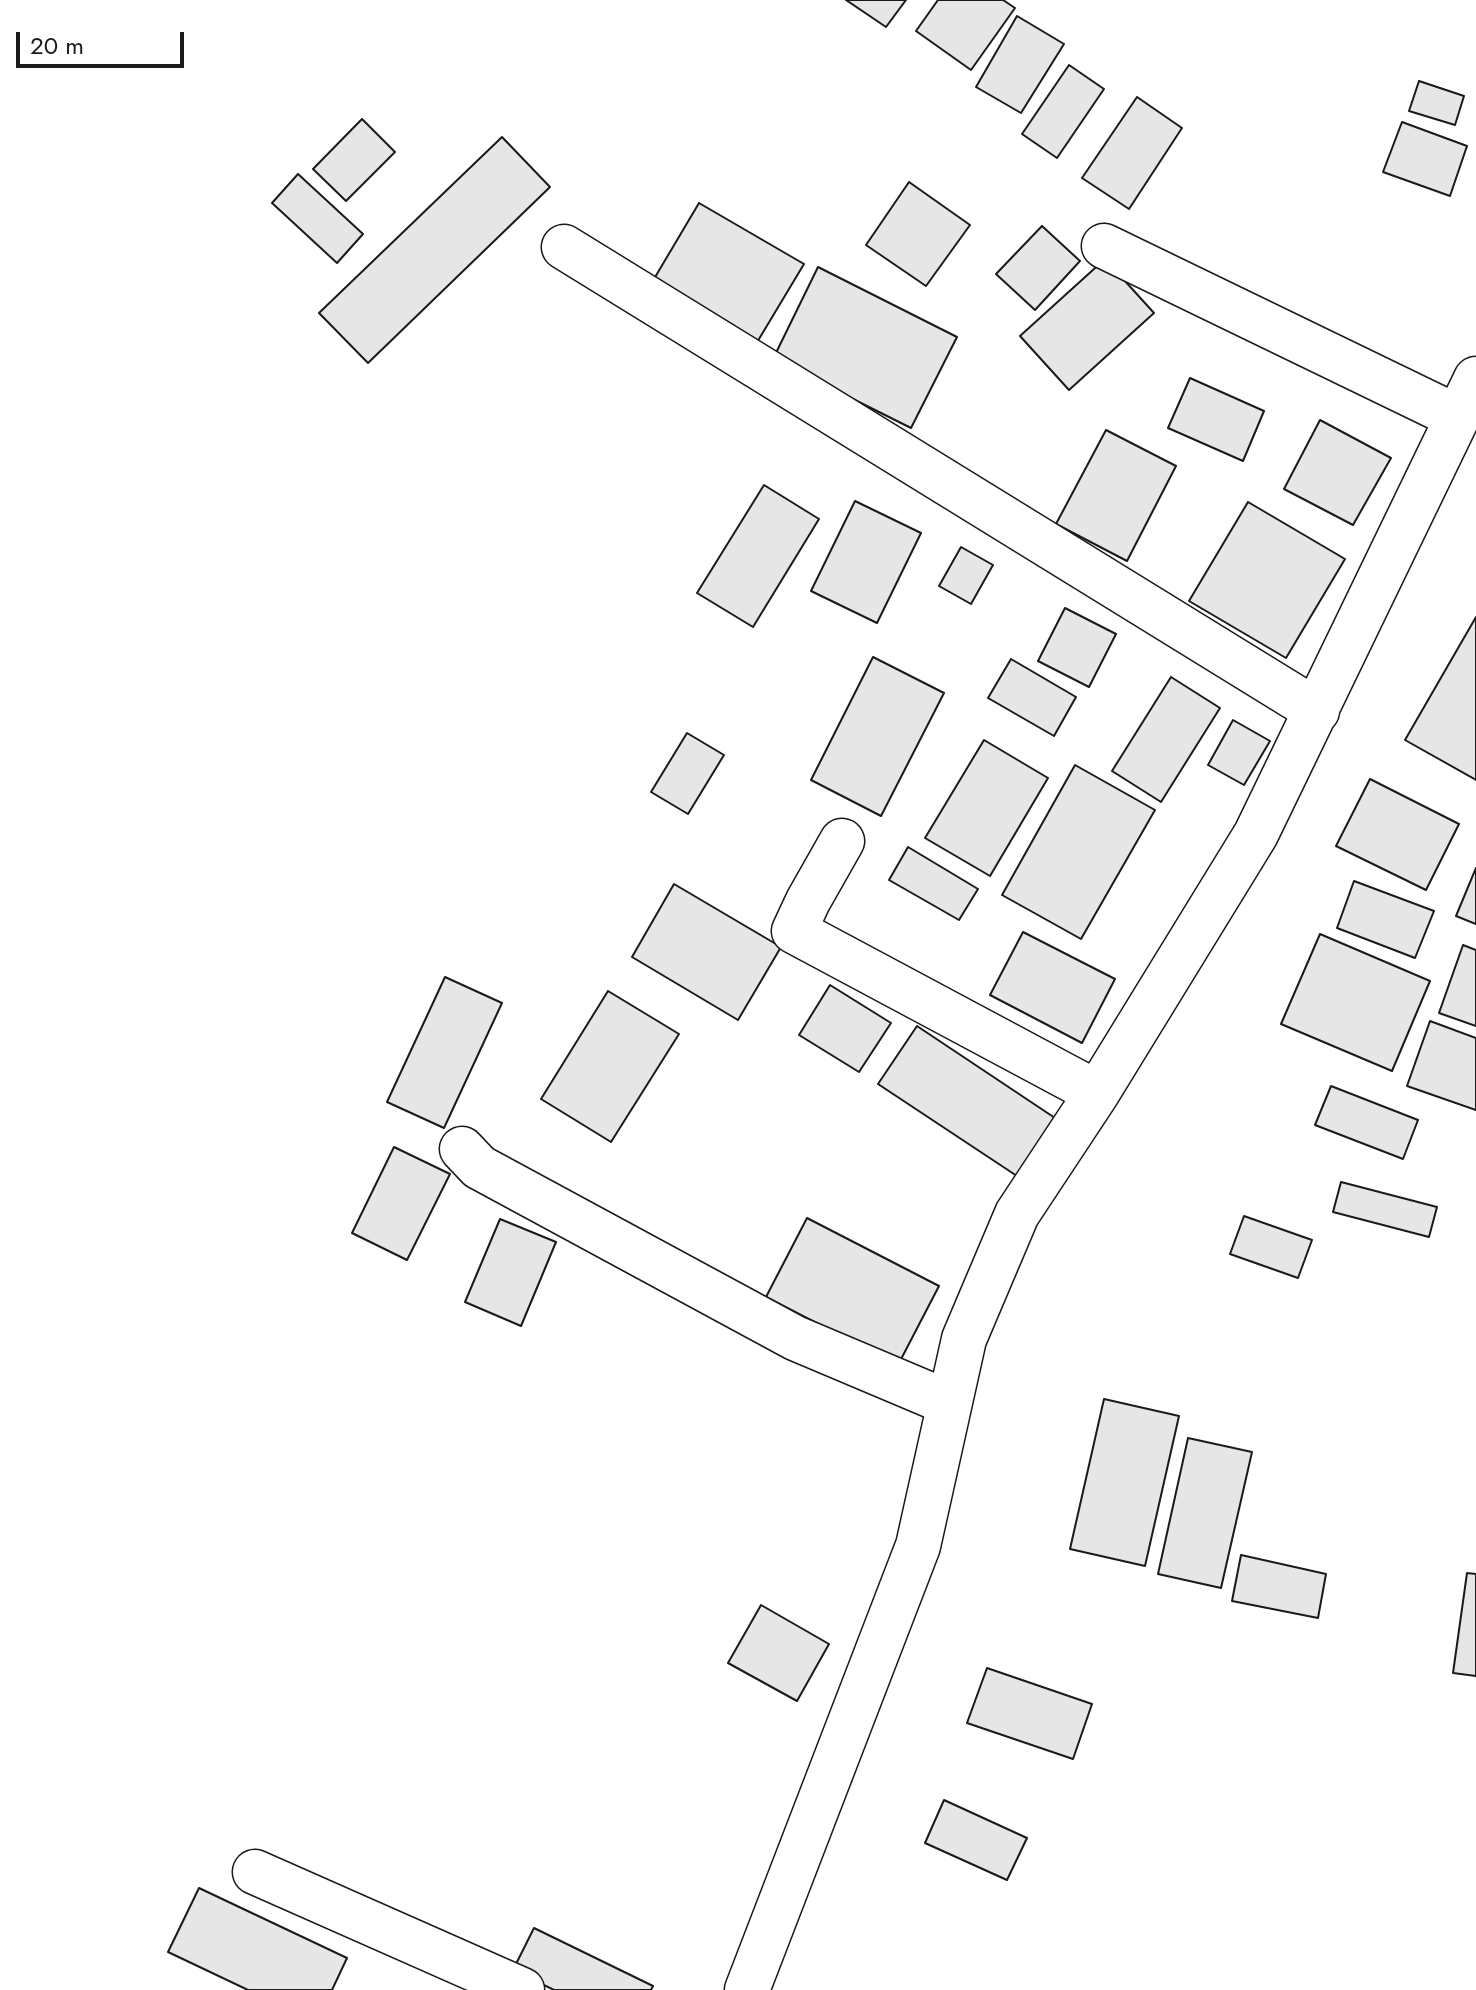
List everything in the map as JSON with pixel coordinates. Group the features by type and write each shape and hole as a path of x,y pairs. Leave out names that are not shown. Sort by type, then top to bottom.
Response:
{"street":[{"path":"747,1990 918,1546 964,1339 1017,1214 1097,1093 1256,834 1466,398 1104,246"},
{"path":"564,247 1317,711"},
{"path":"842,841 794,931 1097,1093"},
{"path":"462,1149 479,1167 795,1338 949,1403"},
{"path":"255,1872 522,1990"}],"building":[{"path":"846,0 906,0 886,27"},
{"path":"938,0 1003,0 1015,8 971,70 916,31"},
{"path":"1017,16 1064,44 1021,113 976,87"},
{"path":"1069,65 1104,89 1057,158 1022,134"},
{"path":"1419,81 1464,96 1455,125 1409,111"},
{"path":"1137,97 1182,128 1129,209 1082,178"},
{"path":"362,119 395,152 346,201 313,169"},
{"path":"1402,122 1467,146 1450,196 1383,172"},
{"path":"502,137 550,187 368,363 319,313"},
{"path":"298,174 363,234 337,263 272,203"},
{"path":"909,182 970,225 926,286 866,245"},
{"path":"699,203 804,264 756,344 651,284"},
{"path":"1042,226 1080,261 1035,310 996,274"},
{"path":"1105,259 1154,313 1069,390 1020,336"},
{"path":"818,267 957,337 911,428 773,359"},
{"path":"1190,378 1264,411 1243,461 1168,428"},
{"path":"1320,420 1391,458 1353,525 1284,489"},
{"path":"1106,430 1176,466 1127,561 1056,524"},
{"path":"764,485 819,519 753,627 697,593"},
{"path":"855,501 921,533 877,623 811,591"},
{"path":"1248,502 1345,559 1286,658 1189,601"},
{"path":"961,547 993,565 971,604 939,586"},
{"path":"1065,608 1116,634 1089,687 1038,661"},
{"path":"1476,617 1476,780 1405,740"},
{"path":"873,657 944,693 881,816 811,780"},
{"path":"1011,659 1076,697 1054,736 988,698"},
{"path":"1171,677 1220,708 1161,802 1112,771"},
{"path":"1233,720 1270,741 1244,785 1208,765"},
{"path":"687,733 724,755 688,814 651,792"},
{"path":"984,740 1048,778 990,876 925,838"},
{"path":"1075,765 1155,810 1081,939 1002,895"},
{"path":"1370,779 1459,824 1426,890 1336,846"},
{"path":"908,847 978,889 959,920 889,880"},
{"path":"1476,868 1476,924 1456,916"},
{"path":"1354,881 1434,911 1415,958 1337,928"},
{"path":"674,884 781,947 738,1020 632,957"},
{"path":"1023,932 1115,979 1082,1043 990,995"},
{"path":"1320,934 1430,981 1392,1071 1281,1024"},
{"path":"1463,945 1476,950 1476,1026 1439,1013"},
{"path":"445,977 502,1003 444,1128 387,1102"},
{"path":"830,985 891,1023 859,1072 799,1035"},
{"path":"608,991 679,1034 611,1142 541,1099"},
{"path":"1430,1021 1476,1038 1476,1110 1407,1086"},
{"path":"917,1026 1061,1122 1023,1180 878,1084"},
{"path":"1331,1086 1418,1120 1403,1159 1315,1125"},
{"path":"394,1147 450,1174 407,1260 352,1233"},
{"path":"1341,1182 1437,1207 1429,1237 1333,1212"},
{"path":"1244,1216 1312,1240 1298,1278 1230,1254"},
{"path":"807,1218 939,1286 898,1365 766,1297"},
{"path":"500,1219 556,1242 521,1326 465,1302"},
{"path":"1104,1399 1179,1416 1145,1566 1070,1549"},
{"path":"1188,1438 1252,1452 1221,1588 1158,1574"},
{"path":"1241,1555 1326,1574 1318,1618 1232,1601"},
{"path":"1467,1573 1476,1574 1476,1676 1453,1673"},
{"path":"761,1605 829,1644 797,1701 728,1663"},
{"path":"987,1668 1092,1704 1073,1759 967,1723"},
{"path":"944,1800 1027,1838 1007,1880 925,1843"},
{"path":"199,1888 347,1958 332,1990 248,1990 168,1952"},
{"path":"534,1928 653,1986 651,1990 554,1990 513,1970"}]}
